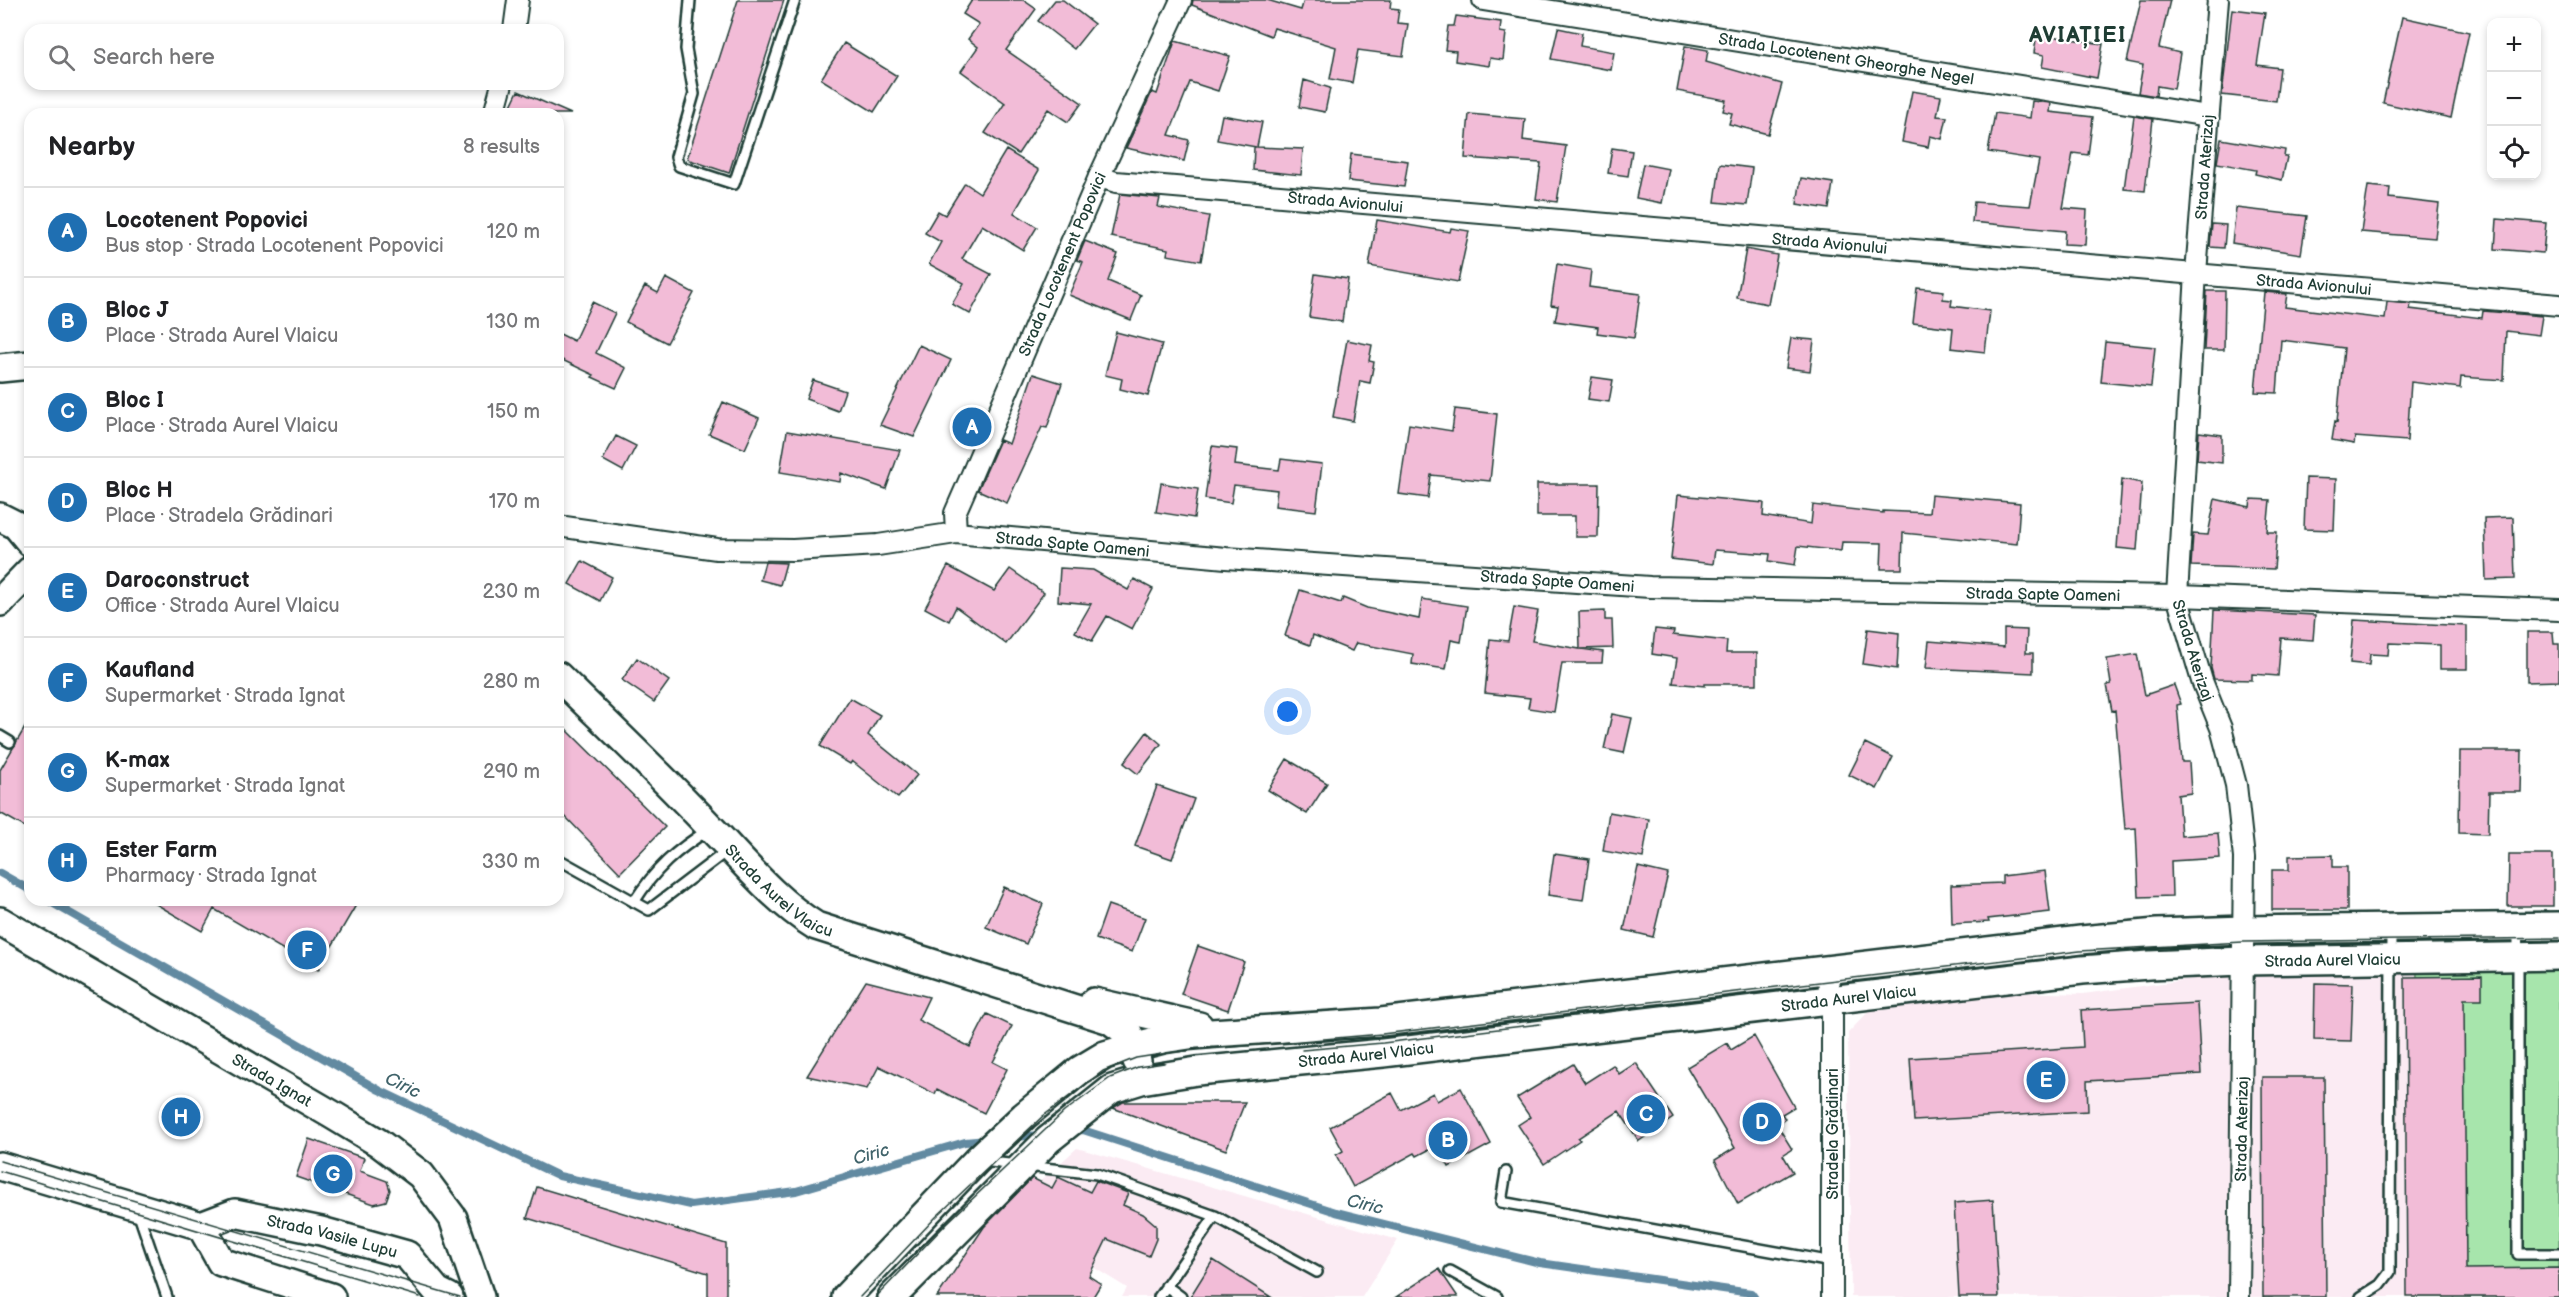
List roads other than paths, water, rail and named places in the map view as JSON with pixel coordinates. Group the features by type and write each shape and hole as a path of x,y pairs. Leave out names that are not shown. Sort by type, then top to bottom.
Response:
{"main road":[{"path":"0,368 24,366"},
{"path":"0,517 16,525 24,535"},
{"path":"0,602 24,577"},
{"name":"Strada Aurel Vlaicu","path":"564,682 796,914 816,926 1110,1020 1129,1034 1142,1080"},
{"name":"Strada Ignat","path":"0,921 369,1137 421,1175 453,1218 480,1297"},
{"name":"Strada Aurel Vlaicu","path":"846,1297 977,1160 1024,1116 1080,1070 1105,1055 1163,1039 1381,1022 2157,933 2559,926"},
{"name":"Strada Aurel Vlaicu","path":"892,1297 1048,1140 1112,1089 1142,1080 1197,1071 1383,1053 2082,970 2242,962 2559,956"},
{"name":"Strada Aurel Vlaicu","path":"1061,1004 1100,1001 1168,1020 1230,1032"},
{"path":"1061,1004 1088,1025 1094,1037 1091,1055 1080,1070"},
{"path":"0,1166 201,1226 221,1262 332,1297"},
{"name":"Strada Vasile Lupu","path":"201,1226 235,1212 321,1231 407,1255 437,1291 449,1297"}],"street":[{"path":"515,24 518,0"},
{"name":"Strada Locotenent Popovici","path":"956,533 956,513 1099,177 1181,0"},
{"name":"Strada Locotenent Gheorghe Negel","path":"1483,0 2208,116"},
{"name":"Strada Aterizaj","path":"2218,0 2196,273 2177,596 2202,681 2221,728 2236,784 2244,858 2239,1297"},
{"path":"496,108 500,90"},
{"name":"Strada Avionului","path":"1099,177 1116,182 2559,305"},
{"name":"Strada Șapte Oameni","path":"564,527 717,549 793,550 878,545 956,533 1226,558 1650,587 2177,596 2559,610"},
{"name":"Stradela Grădinari","path":"1827,970 1831,1001 1832,1297"}],"lane":[{"path":"690,0 686,49 694,94 676,157 679,165 734,184 795,0"},
{"path":"0,736 10,742"},
{"path":"634,902 650,878 682,846 712,828"},
{"path":"564,862 649,910 729,849"},
{"path":"2518,926 2518,1254 2559,1254"},
{"path":"2361,1297 2380,1285 2390,1272 2391,928"},
{"path":"977,1160 1097,1174 1215,1216 1317,1272"},
{"path":"1506,1172 1501,1202 1832,1262"},
{"path":"137,1207 167,1297"},
{"path":"1159,1297 1215,1216"},
{"path":"1450,1271 1497,1297"},
{"path":"1166,1286 1181,1297"}],"waterway":[{"name":"Ciric","path":"0,873 24,887"},
{"name":"Ciric","path":"57,906 379,1090 559,1176 691,1205 796,1191 965,1142 987,1140"},
{"name":"Ciric","path":"1074,1131 1083,1130 1336,1212 1540,1263 1751,1293 1754,1297"},
{"name":"Ciric","path":"1014,1137 1041,1135"}],"tram line":[{"path":"860,1297 936,1217 1043,1116 1103,1071 1136,1058 1175,1052 1382,1034 2080,951 2243,942 2559,938"},
{"path":"1302,1050 1383,1043 1540,1024"},
{"path":"876,1297 947,1223 1064,1112 1110,1078 1138,1067 1164,1063"},
{"path":"0,1161 460,1297"},
{"path":"0,1171 420,1297"}],"place":[{"name":"Locotenent Popovici","path":"972,427"},
{"name":"Kaufland","path":"307,950"},
{"name":"Daroconstruct","path":"2046,1080"},
{"name":"Bloc I","path":"1646,1114"},
{"name":"Ester Farm","path":"181,1117"},
{"name":"Bloc H","path":"1762,1122"},
{"name":"Bloc J","path":"1448,1140"},
{"name":"K-max","path":"333,1174"}],"district":[{"name":"AVIAȚIEI","path":"2078,34"}]}
